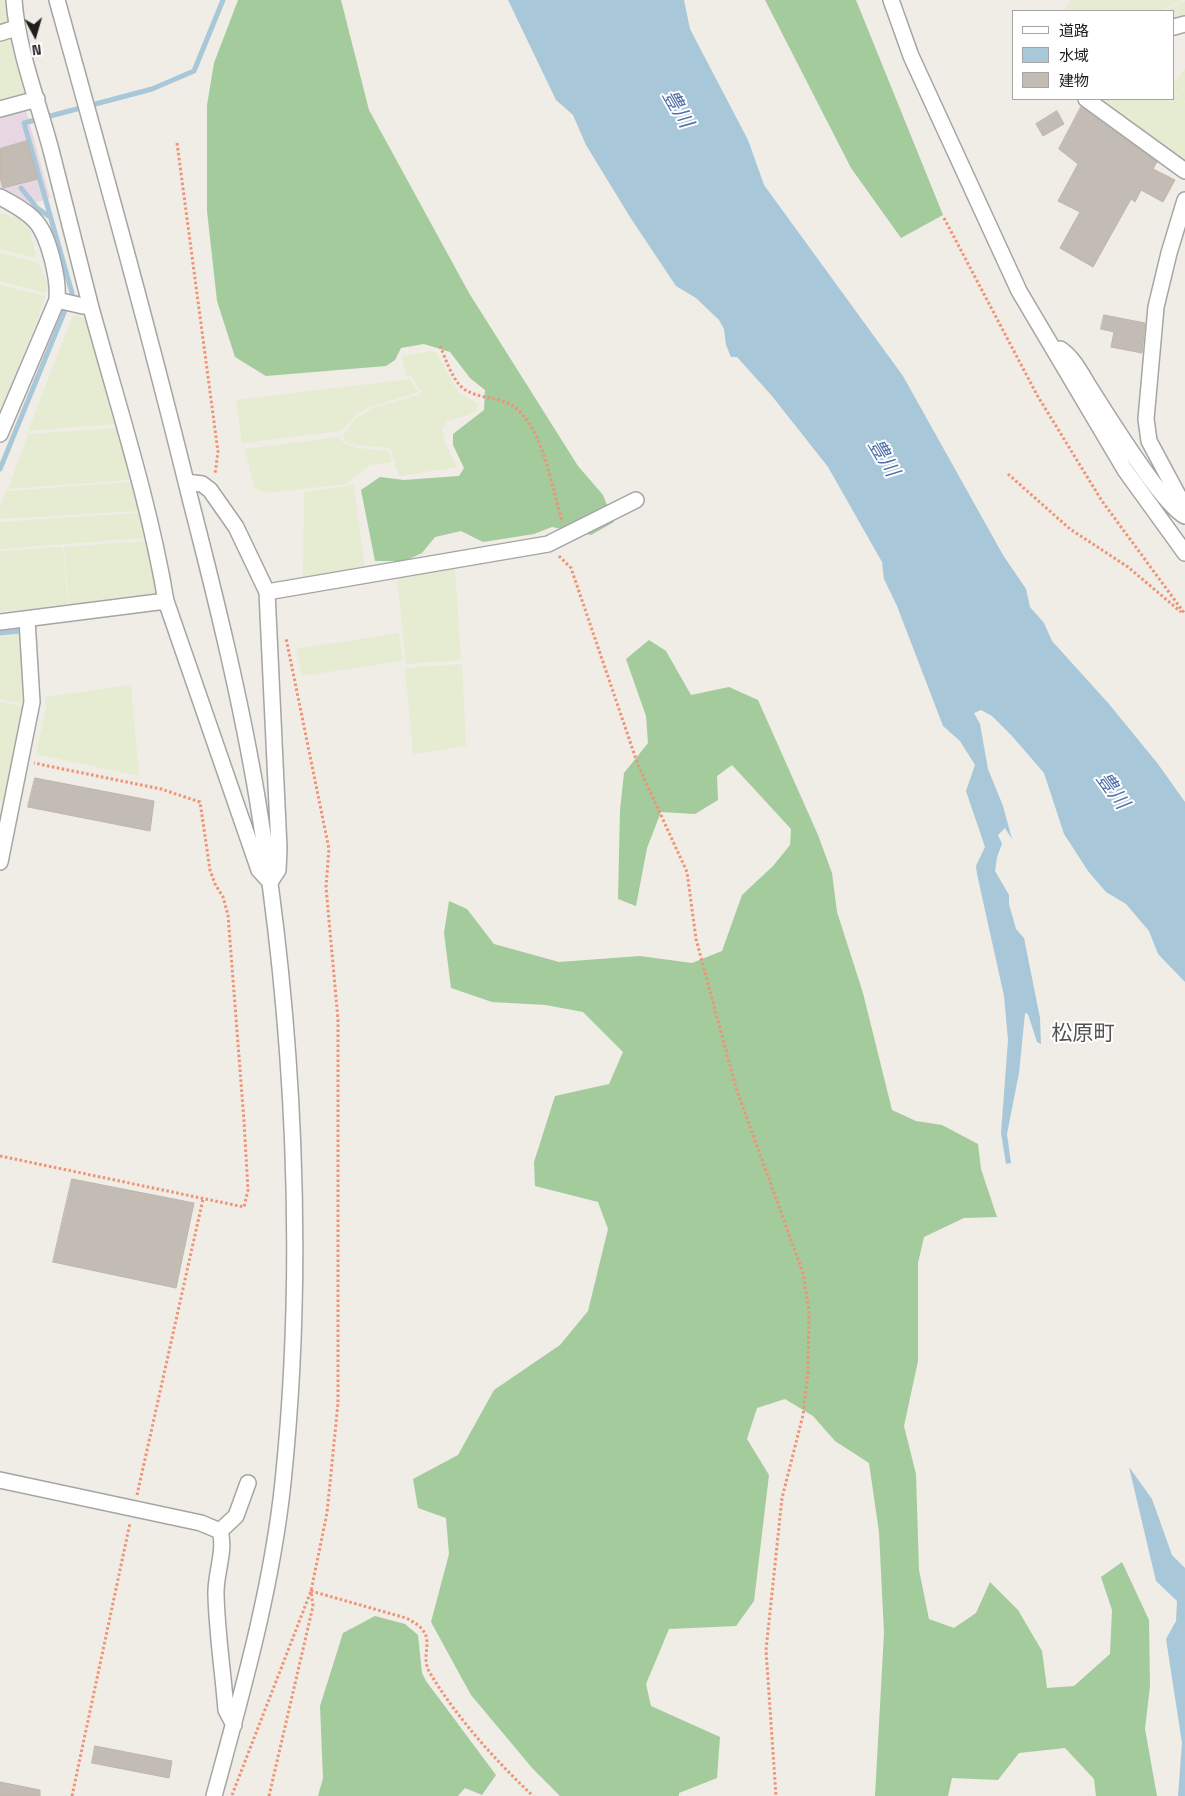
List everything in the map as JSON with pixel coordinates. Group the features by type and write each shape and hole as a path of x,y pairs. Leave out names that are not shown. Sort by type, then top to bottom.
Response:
{"street":[{"path":"14,0 16,28 46,130 87,305 123,416 158,555 166,601 259,870 270,882"},
{"path":"57,0 143,308 225,636 257,799 270,882 279,966 290,1098 293,1202 293,1336 283,1484 266,1585 234,1725 214,1796"},
{"path":"891,0 911,56 1018,291 1125,470 1185,553"},
{"path":"0,33 16,28"},
{"path":"1087,100 1185,171"},
{"path":"0,109 38,104"},
{"path":"0,197 22,208 46,234 58,286 59,301 0,434"},
{"path":"1185,200 1183,218 1169,253 1156,307 1146,419 1149,441 1185,508"},
{"path":"59,301 87,305"},
{"path":"1050,344 1063,350 1075,364 1166,499 1178,513 1185,516"},
{"path":"186,482 202,484 210,490 236,527 267,592 279,848 278,870 270,882"},
{"path":"267,592 393,573 548,544 636,500"},
{"path":"0,622 28,620 166,601"},
{"path":"0,862 22,760 32,702 28,620"},
{"path":"0,1480 201,1523 220,1530"},
{"path":"220,1530 236,1516 248,1484"},
{"path":"220,1530 223,1541 217,1566 216,1594 226,1710 234,1725"}],"path":[{"path":"177,143 218,452 210,490"},
{"path":"944,218 1037,395 1102,502 1185,615"},
{"path":"440,346 456,380 464,389 516,408 533,431 540,446 566,535"},
{"path":"1008,474 1070,529 1128,567 1185,615"},
{"path":"548,544 571,568 638,764 687,872 696,939 736,1088 803,1274 809,1311 808,1373 803,1415 782,1498 766,1650 776,1796"},
{"path":"232,1796 311,1591 326,1512 338,1402 338,1020 326,887 329,849 285,632"},
{"path":"0,1156 244,1207 248,1190 228,915 223,896 210,870 200,802 161,789 22,760"},
{"path":"269,1796 313,1606 311,1591"},
{"path":"311,1591 406,1618 420,1625 426,1634 428,1670 438,1686 456,1712 510,1775 533,1796"}],"shaded area":[{"path":"26,110 50,198 34,203 7,196 0,188 0,117"}],"green space":[{"path":"0,0 10,0 11,22 0,26"},
{"path":"238,0 341,0 369,110 469,293 578,466 603,495 614,522 591,535 552,527 534,534 483,542 461,531 435,537 422,553 405,561 375,561 361,490 380,477 404,480 459,476 464,468 453,445 453,434 484,410 485,390 470,378 450,352 424,344 401,348 395,360 386,366 266,376 235,357 217,301 207,211 207,105 214,63"},
{"path":"765,0 856,0 943,215 901,238 851,168"},
{"path":"1072,0 1182,0 1161,10 1064,10"},
{"path":"1185,1 1185,21 1175,25 1175,10 1166,10"},
{"path":"12,35 28,92 0,100 0,39"},
{"path":"1185,69 1185,102 1175,92 1175,81"},
{"path":"1175,94 1185,103 1185,164 1097,100 1175,100"},
{"path":"0,213 24,219 29,226 36,258 0,249"},
{"path":"0,253 38,262 48,285 45,293 0,281"},
{"path":"0,285 46,296 0,416"},
{"path":"73,315 87,318 114,424 28,431"},
{"path":"432,351 436,353 459,393 477,403 477,409 469,415 447,421 442,429 446,445 457,467 399,476 390,448 354,445 346,442 343,436 353,421 372,408 422,394 411,376 406,376 402,356"},
{"path":"410,379 418,392 370,407 358,413 341,431 242,443 236,400"},
{"path":"116,428 130,480 8,489 28,434"},
{"path":"339,437 344,443 357,448 389,451 392,462 370,465 346,484 266,493 254,488 245,449"},
{"path":"131,482 138,511 0,519 0,507 6,491"},
{"path":"354,485 365,569 303,579 304,492"},
{"path":"139,513 144,538 0,549 0,522"},
{"path":"146,541 156,593 69,605 64,547"},
{"path":"63,547 68,605 0,612 0,551"},
{"path":"455,568 461,660 406,664 397,577"},
{"path":"399,633 402,661 302,676 296,649"},
{"path":"22,634 25,704 0,699 0,637"},
{"path":"649,640 666,651 691,695 729,687 758,700 818,835 832,873 837,912 863,993 892,1110 916,1121 942,1125 978,1144 981,1169 997,1217 964,1218 924,1237 918,1263 918,1361 904,1426 916,1474 919,1570 929,1619 954,1628 976,1613 990,1582 1018,1610 1042,1651 1047,1688 1074,1686 1110,1654 1112,1610 1101,1577 1122,1562 1149,1620 1150,1686 1145,1729 1157,1796 1096,1796 1094,1779 1065,1748 1019,1753 998,1780 952,1778 948,1796 875,1796 884,1633 879,1532 869,1463 835,1441 813,1416 785,1399 757,1408 747,1439 769,1475 754,1601 736,1626 669,1629 646,1684 651,1706 720,1737 717,1778 679,1793 679,1796 560,1796 533,1769 471,1695 431,1622 449,1554 446,1518 418,1508 413,1479 458,1455 494,1390 560,1345 588,1311 608,1229 598,1202 535,1186 534,1162 555,1096 609,1084 623,1052 583,1012 546,1005 492,1002 451,988 444,933 449,901 467,909 494,944 559,962 640,956 692,963 722,951 742,895 773,866 790,845 791,829 732,765 717,776 718,800 695,814 661,812 647,848 636,906 618,899 620,810 624,773 648,743 646,716 626,659"},
{"path":"462,664 466,746 413,754 405,668"},
{"path":"131,685 139,776 36,754 46,708 45,697"},
{"path":"0,702 26,707 5,802 0,801"},
{"path":"375,1616 405,1624 418,1635 422,1673 426,1681 496,1775 482,1795 465,1788 458,1796 318,1796 323,1778 320,1706 343,1633"}],"water":[{"name":"豊川","path":"508,0 684,0 690,29 748,140 764,185 903,376 1003,555 1026,589 1030,607 1044,623 1052,641 1109,704 1158,764 1185,802 1185,982 1158,954 1149,931 1126,904 1106,892 1088,871 1064,834 1044,773 992,716 981,710 974,713 980,724 988,769 1003,806 1012,839 1005,828 998,835 1002,844 997,857 995,871 1009,895 1009,904 1016,929 1024,938 1040,1018 1041,1044 1037,1042 1028,1014 1025,1013 1019,1073 1007,1134 1011,1163 1006,1164 1001,1133 1008,1040 1004,996 977,874 976,866 985,847 966,791 975,765 960,741 943,726 897,606 884,579 882,562 828,467 772,396 737,357 731,357 726,345 724,329 719,320 696,298 676,286 630,217 586,145 573,115 556,100"},
{"path":"1129,1467 1152,1499 1172,1555 1185,1568 1185,1796 1178,1796 1182,1743 1166,1639 1176,1621 1177,1601 1156,1581"}],"building":[{"path":"1081,107 1157,162 1153,169 1175,180 1163,202 1141,190 1135,202 1131,199 1093,267 1060,248 1080,212 1058,201 1078,164 1059,149"},
{"path":"1057,111 1064,124 1043,136 1036,124"},
{"path":"27,141 38,179 3,188 0,177 0,149"},
{"path":"1104,315 1145,323 1142,353 1111,347 1114,332 1101,329"},
{"path":"35,778 154,801 150,831 28,807"},
{"path":"72,1179 194,1203 176,1288 53,1262"},
{"path":"95,1746 172,1761 169,1778 92,1763"},
{"path":"0,1782 40,1790 40,1796 0,1796"}],"waterway":[{"path":"0,469 72,293 24,123 152,89 194,71 223,0"},
{"path":"21,188 37,208 50,217"},
{"path":"0,633 21,631"}],"district":[{"name":"松原町","path":"1083,1034"}]}
